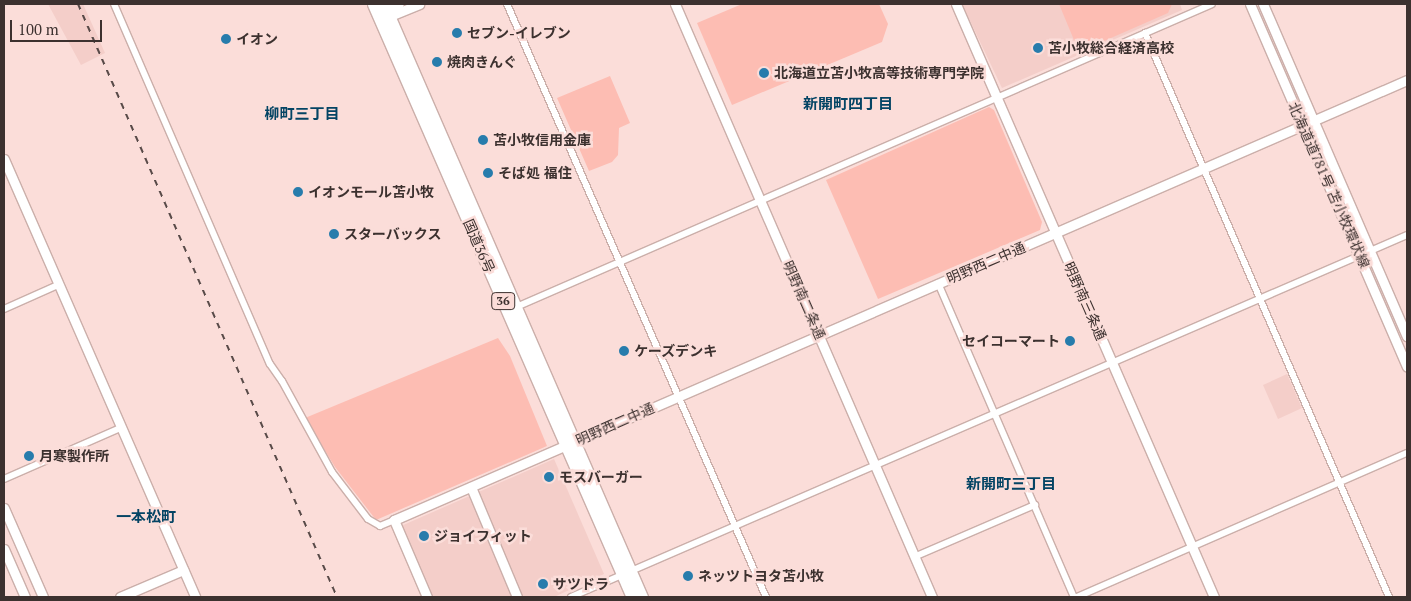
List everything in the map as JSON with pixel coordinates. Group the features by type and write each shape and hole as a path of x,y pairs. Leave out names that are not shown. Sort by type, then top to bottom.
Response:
{"highway":[{"name":"国道36号","path":"382,11 627,573 642,597"},
{"name":"国道36号","path":"627,573 632,597"}],"street":[{"path":"114,4 270,364 282,381 332,472 368,519 380,526 394,520 427,597"},
{"path":"382,11 399,4"},
{"path":"382,11 419,4"},
{"path":"507,4 766,597"},
{"name":"明野南二条通","path":"674,4 932,597"},
{"name":"明野南三条通","path":"956,4 1214,597"},
{"path":"512,308 1212,4"},
{"name":"北海道道781号 苫小牧環状線","path":"1250,4 1407,366"},
{"name":"北海道道781号 苫小牧環状線","path":"1263,4 1407,336"},
{"path":"1145,33 1258,298 1389,597"},
{"name":"明野西二中通","path":"394,520 678,395 1407,80"},
{"path":"4,159 195,597"},
{"path":"571,597 1111,361 1407,235"},
{"path":"938,283 1075,597 1407,453"},
{"path":"4,309 58,285"},
{"path":"4,479 120,428"},
{"path":"471,487 517,597"},
{"path":"914,558 1034,505"},
{"path":"4,508 43,597"},
{"path":"4,549 25,597"},
{"path":"120,597 183,570"}],"shaded area":[{"path":"48,4 83,4 105,53 81,65"},
{"name":"北海道立苫小牧高等技術専門学院","path":"742,4 879,4 888,24 882,42 732,105 697,23"},
{"name":"苫小牧総合経済高校","path":"962,4 1180,4 1182,10 1002,88"},
{"path":"1059,4 1172,4 1168,13 1079,52"},
{"path":"610,76 630,123 619,128 618,155 612,162 589,171 557,98"},
{"path":"989,107 994,110 1042,222 1040,230 878,299 826,180"},
{"path":"498,338 510,356 547,446 376,520 335,467 305,418"},
{"path":"1287,374 1302,408 1278,419 1263,385"},
{"path":"554,459 604,574 554,597 432,597 401,526"}],"railway":[{"path":"78,4 337,597"}],"place":[{"name":"セブン-イレブン","path":"457,33"},
{"name":"イオン","path":"226,39"},
{"name":"苫小牧総合経済高校","path":"1038,48"},
{"name":"焼肉きんぐ","path":"437,62"},
{"name":"北海道立苫小牧高等技術専門学院","path":"764,73"},
{"name":"苫小牧信用金庫","path":"483,140"},
{"name":"そば処 福住","path":"488,173"},
{"name":"イオンモール苫小牧","path":"298,192"},
{"name":"スターバックス","path":"334,234"},
{"name":"セイコーマート","path":"1070,341"},
{"name":"ケーズデンキ","path":"624,351"},
{"name":"月寒製作所","path":"29,456"},
{"name":"モスバーガー","path":"549,477"},
{"name":"ジョイフィット","path":"424,536"},
{"name":"ネッツトヨタ苫小牧","path":"688,576"},
{"name":"サツドラ","path":"543,584"}],"district":[{"name":"新開町四丁目","path":"848,104"},
{"name":"柳町三丁目","path":"302,114"},
{"name":"新開町三丁目","path":"1011,484"},
{"name":"一本松町","path":"146,517"}]}
